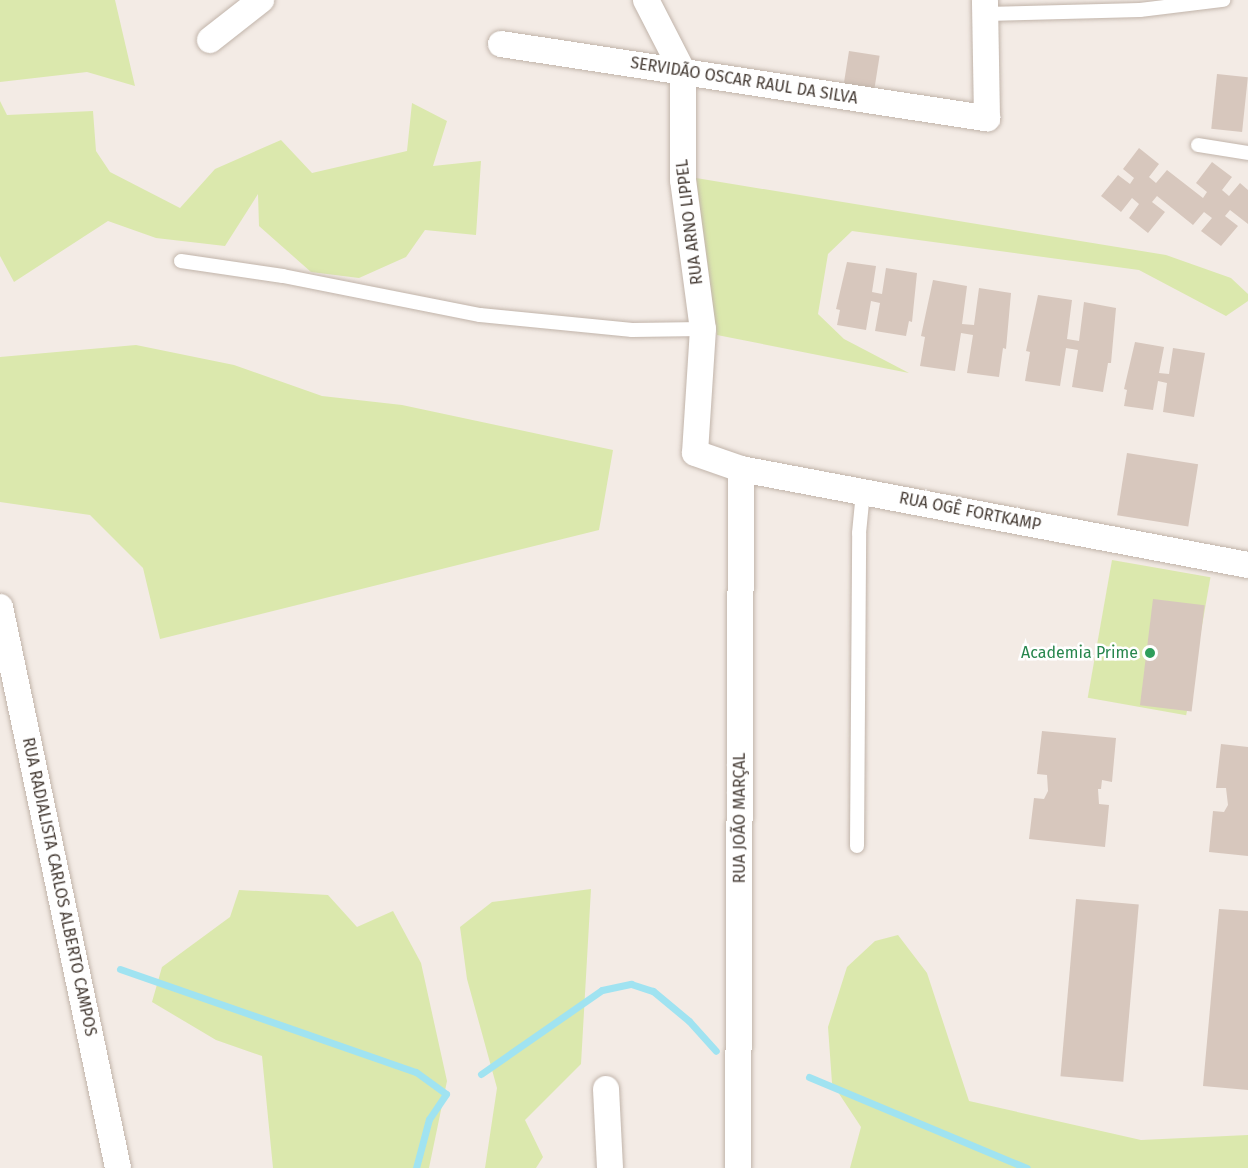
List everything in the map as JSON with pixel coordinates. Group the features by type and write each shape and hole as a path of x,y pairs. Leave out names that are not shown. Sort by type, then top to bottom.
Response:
{"street":[{"path":"210,40 261,0"},
{"name":"RUA ARNO LIPPEL","path":"646,0 682,72 683,180 703,329 695,453"},
{"name":"SERVIDÃO OSCAR RAUL DA SILVA","path":"501,44 987,118 986,7"},
{"name":"RUA OGÊ FORTKAMP","path":"695,453 741,469 1248,565"},
{"name":"RUA JOÃO MARÇAL","path":"738,1168 741,469"},
{"name":"RUA RADIALISTA CARLOS ALBERTO CAMPOS","path":"0,606 118,1168"},
{"path":"606,1089 610,1168"}],"lane":[{"path":"986,7 1140,10 1223,0"},
{"path":"1198,146 1248,153"},
{"path":"181,261 283,276 480,315 632,330 703,329"},
{"path":"857,846 859,533 863,492"}],"green space":[{"path":"0,0 115,0 135,86 87,72 0,82"},
{"path":"0,101 7,115 93,111 96,151 110,172 180,208 215,169 281,140 312,173 407,151 412,103 447,121 433,166 481,161 476,235 425,230 406,257 359,278 311,272 259,226 258,194 225,246 156,238 108,221 14,282 0,256"},
{"path":"696,178 1166,255 1231,278 1248,294 1248,301 1226,316 1139,270 852,231 828,254 818,314 844,339 909,373 717,335"},
{"path":"136,345 234,365 322,396 402,405 613,450 599,530 160,639 143,568 90,515 0,502 0,357"},
{"name":"Academia Prime","path":"1112,560 1210,577 1186,715 1088,698"},
{"path":"591,889 581,1064 525,1120 543,1157 536,1168 485,1168 497,1088 467,979 460,927 492,902"},
{"path":"239,890 328,895 357,927 393,911 421,963 447,1081 429,1168 273,1168 262,1056 216,1040 152,1002 162,967 230,917"},
{"path":"898,935 927,973 969,1101 1141,1140 1248,1135 1248,1168 850,1168 861,1127 832,1083 828,1027 847,967 875,941"}],"building":[{"path":"849,51 880,56 874,89 844,85"},
{"path":"1217,74 1248,77 1242,132 1211,129"},
{"path":"1139,148 1159,164 1149,177 1156,183 1167,170 1203,198 1207,192 1196,183 1212,162 1232,177 1222,190 1229,196 1240,183 1248,190 1248,224 1230,210 1225,216 1238,226 1221,246 1201,231 1212,218 1204,212 1193,225 1157,196 1152,202 1165,212 1148,233 1129,218 1139,204 1132,198 1121,212 1101,196 1118,175 1130,184 1134,178 1123,169"},
{"path":"847,262 876,266 872,292 882,294 886,268 917,273 912,322 909,321 906,336 875,331 880,303 871,301 866,330 837,325 840,310 836,309"},
{"path":"933,280 967,286 962,324 974,325 979,288 1011,293 1006,349 1003,348 999,377 967,373 973,335 961,333 955,371 920,366 925,337 921,336"},
{"path":"1038,295 1072,300 1067,339 1079,341 1084,302 1116,308 1111,363 1108,363 1103,392 1072,387 1078,350 1066,348 1060,386 1025,381 1030,352 1026,351"},
{"path":"1135,342 1164,347 1159,373 1169,374 1173,348 1205,353 1194,417 1163,412 1167,383 1158,381 1153,410 1124,406 1127,390 1124,389"},
{"path":"1127,453 1198,464 1188,526 1117,515"},
{"path":"1153,599 1205,605 1192,712 1140,705"},
{"path":"1042,731 1116,738 1112,782 1102,780 1101,789 1098,789 1099,804 1109,805 1105,847 1029,839 1034,798 1044,799 1048,791 1047,775 1037,774"},
{"path":"1221,744 1248,747 1248,856 1209,852 1213,811 1224,812 1228,805 1226,788 1216,788"},
{"path":"1076,899 1139,904 1123,1082 1060,1076"},
{"path":"1219,909 1248,911 1248,1090 1203,1086"}],"waterway":[{"path":"120,969 416,1072 446,1094 429,1119 416,1168"},
{"path":"481,1074 602,990 631,984 653,991 689,1021 716,1051"},
{"path":"809,1077 1027,1168"}],"place":[{"name":"Academia Prime","path":"1150,653"}]}
